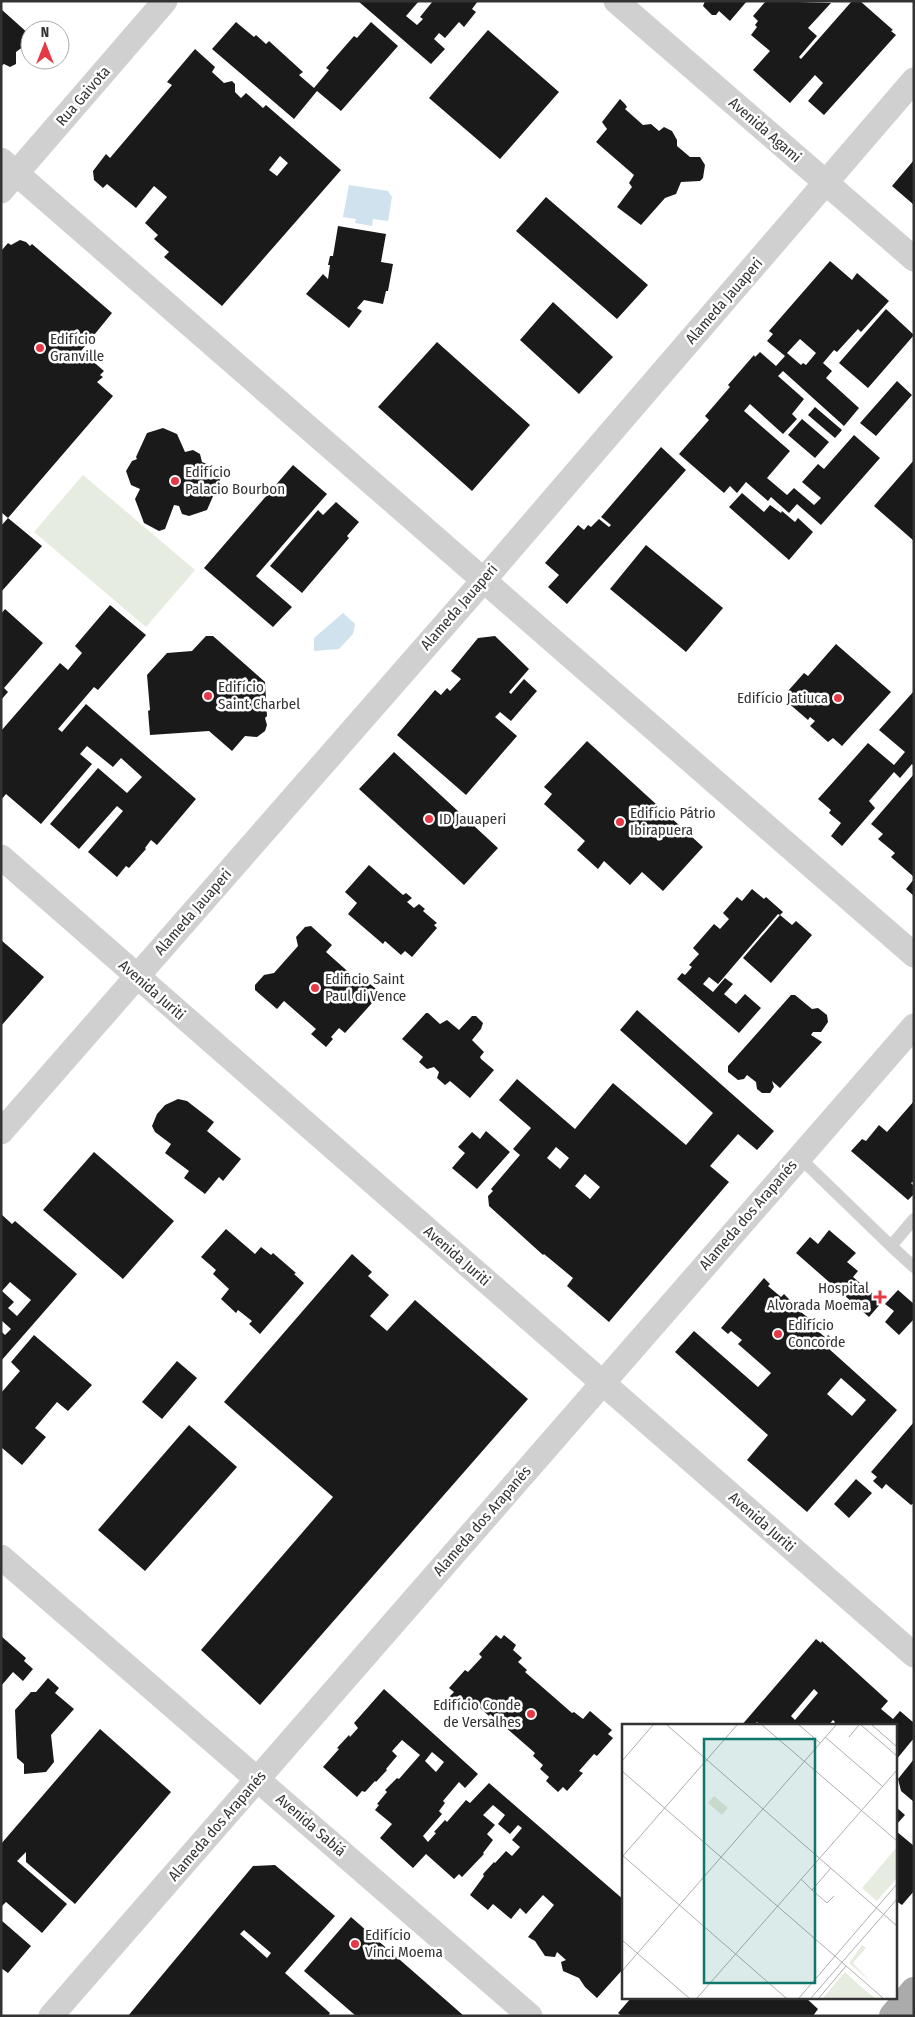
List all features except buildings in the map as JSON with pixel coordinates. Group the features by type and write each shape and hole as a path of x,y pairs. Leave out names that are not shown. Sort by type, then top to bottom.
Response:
{"main road":[{"path":"893,2016 914,1991"}],"street":[{"name":"Rua Gaivota","path":"6,175 165,1"},
{"name":"Avenida Agami","path":"616,1 914,259"},
{"name":"Alameda Jauaperi","path":"1,1132 482,581 914,80"},
{"path":"6,175 482,581 914,955"},
{"name":"Avenida Juriti","path":"1,857 914,1655"},
{"name":"Alameda dos Arapanés","path":"51,2016 914,1026"},
{"name":"Avenida Sabiá","path":"1,1557 530,2016"}],"lane":[{"path":"799,1157 914,1267"},
{"path":"890,1246 914,1219"}],"shaded area":[{"path":"83,475 195,570 146,627 34,532"}],"water":[{"path":"349,185 388,191 392,197 388,221 373,219 372,226 355,223 356,219 343,217"},
{"path":"343,613 355,624 353,634 339,649 314,651 314,638"}],"place":[{"name":"Edifício Granville","path":"40,348"},
{"name":"Edifício Palacio Bourbon","path":"175,481"},
{"name":"Edifício Saint Charbel","path":"208,696"},
{"name":"Edifício Jatiuca","path":"838,698"},
{"name":"ID Jauaperi","path":"429,819"},
{"name":"Edifício Pátrio Ibirapuera","path":"620,822"},
{"name":"Edificio Saint Paul di Vence","path":"315,988"},
{"name":"Hospital Alvorada Moema","path":"880,1297"},
{"name":"Edifício Concorde","path":"778,1334"},
{"name":"Edifício Conde de Versalhes","path":"531,1714"},
{"name":"Edifício Vinci Moema","path":"355,1944"}]}
